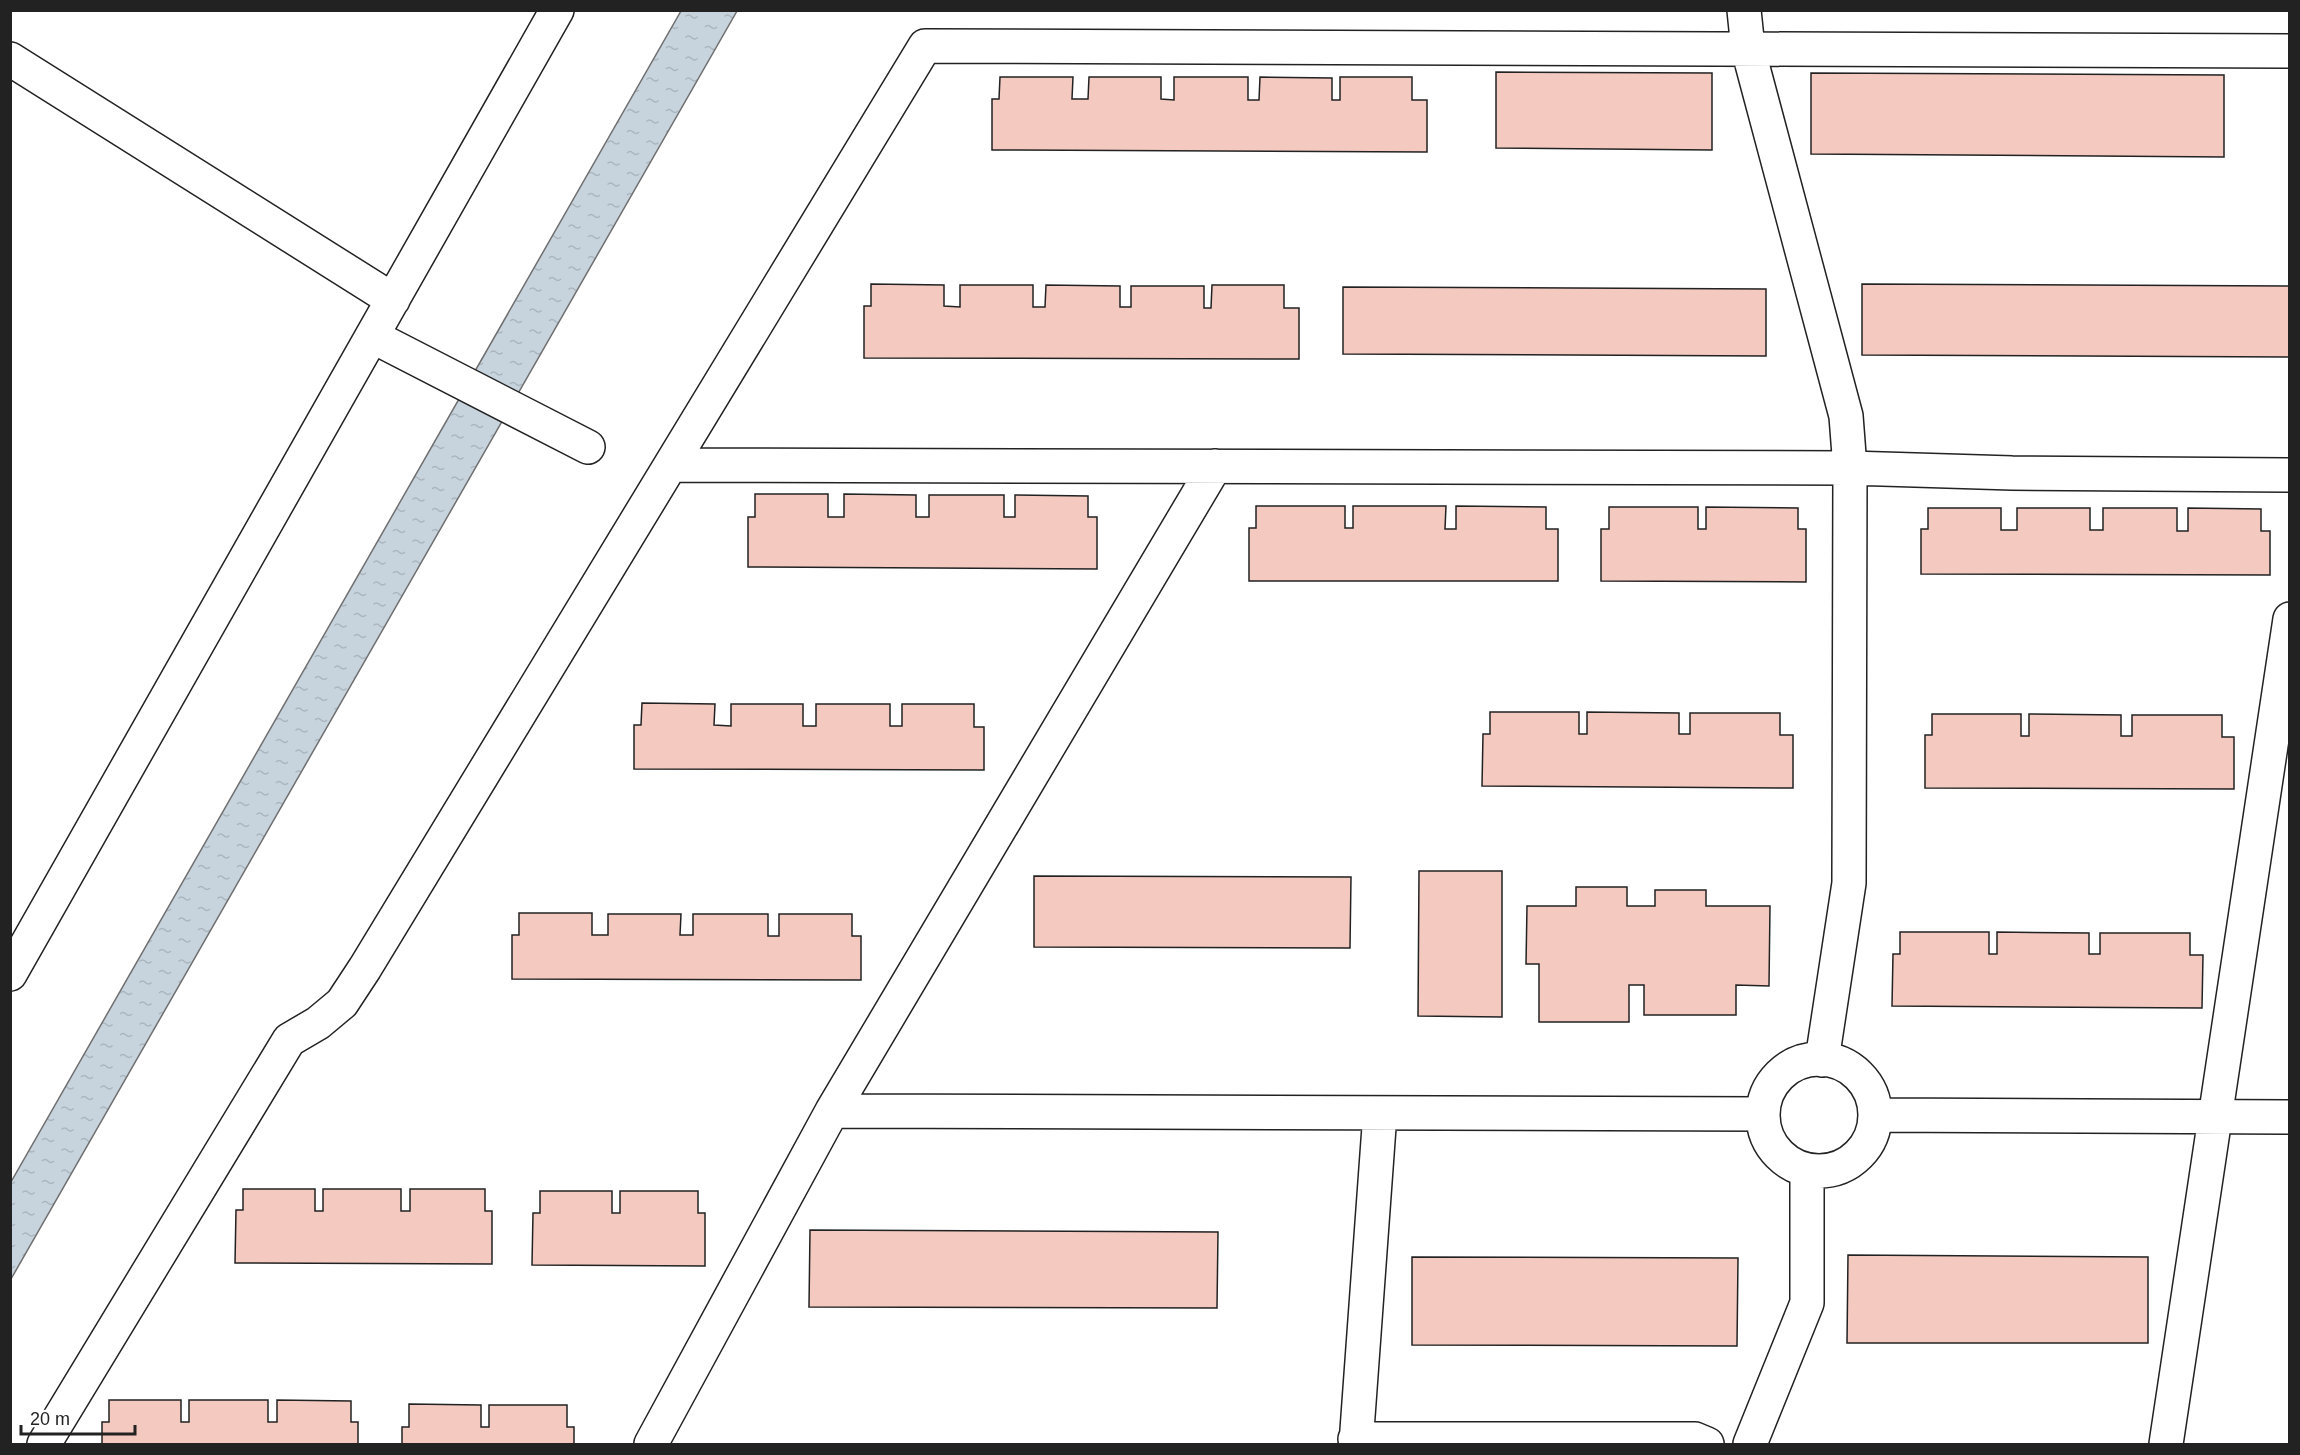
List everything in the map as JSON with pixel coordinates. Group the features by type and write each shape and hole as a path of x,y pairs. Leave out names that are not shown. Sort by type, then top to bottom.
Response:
{"street":[{"path":"10,974 557,10"},
{"path":"1744,10 1748,49 1846,416 1850,468 1849,883 1822,1060"},
{"path":"44,1444 288,1040 318,1023 342,1003 365,968 925,46 2289,51"},
{"path":"10,58 393,300"},
{"path":"372,336 588,447"},
{"path":"671,465 1850,468 2012,473 2289,475"},
{"path":"651,1444 832,1111 1215,466"},
{"path":"2166,1444 2289,618"},
{"path":"1812,1059 1822,1060 1830,1060 1847,1067 1861,1078 1871,1093 1875,1115 1874,1128 1868,1144 1856,1158 1841,1167 1824,1172 1807,1171 1777,1154 1767,1139 1762,1122 1763,1105 1769,1088 1780,1074 1795,1064 1812,1059"},
{"path":"832,1111 1763,1114"},
{"path":"1380,1113 1356,1442 1695,1439 1707,1444"},
{"path":"1875,1115 2289,1117"},
{"path":"1750,1444 1807,1304 1807,1171"}],"water":[{"path":"681,11 737,11 11,1279 11,1182"}],"building":[{"path":"1496,72 1712,73 1712,150 1496,148"},
{"path":"1811,73 2224,75 2224,157 1811,154"},
{"path":"1000,77 1073,77 1072,99 1088,99 1089,77 1161,77 1161,99 1174,100 1174,77 1248,77 1248,100 1259,100 1260,77 1332,78 1332,100 1340,100 1340,77 1412,77 1412,100 1427,100 1427,152 992,150 992,99 999,99"},
{"path":"871,284 944,285 944,306 960,307 960,285 1033,285 1033,307 1045,307 1046,285 1120,286 1120,307 1131,307 1131,286 1204,286 1204,308 1211,308 1212,285 1284,285 1284,308 1299,308 1299,359 864,358 864,306 871,306"},
{"path":"1862,284 2290,286 2290,357 1862,355"},
{"path":"1343,287 1766,289 1766,356 1343,354"},
{"path":"755,494 828,494 828,517 844,517 844,494 916,495 916,517 929,517 929,495 1004,495 1004,517 1015,517 1015,495 1088,496 1088,517 1097,517 1097,569 748,567 748,517 755,517"},
{"path":"1256,506 1345,506 1345,528 1353,528 1353,506 1446,506 1445,529 1456,529 1456,506 1546,507 1546,529 1558,529 1558,581 1249,581 1249,528 1256,528"},
{"path":"1609,507 1698,507 1698,529 1706,529 1706,507 1798,508 1798,529 1806,529 1806,582 1601,581 1601,529 1609,529"},
{"path":"1928,508 2001,508 2001,530 2017,530 2017,508 2090,508 2090,530 2103,530 2103,508 2177,508 2177,531 2188,531 2188,508 2261,509 2261,531 2270,531 2270,575 1921,574 1921,529 1928,529"},
{"path":"642,703 715,704 714,725 731,726 731,704 803,704 803,726 816,726 816,704 890,704 890,726 902,726 902,704 974,704 974,727 984,727 984,770 634,769 634,725 641,725"},
{"path":"1490,712 1579,712 1579,734 1587,734 1587,712 1679,713 1679,734 1690,734 1690,713 1780,713 1780,735 1793,735 1793,788 1482,786 1483,734 1490,734"},
{"path":"1932,714 2021,714 2021,736 2029,736 2029,714 2121,715 2121,736 2132,736 2132,715 2222,715 2222,737 2234,737 2234,789 1925,788 1925,735 1932,735"},
{"path":"1419,871 1502,871 1502,1017 1418,1016"},
{"path":"1034,876 1351,877 1350,948 1034,947"},
{"path":"1576,887 1627,887 1627,906 1655,906 1655,890 1706,890 1706,906 1770,906 1769,986 1736,985 1736,1015 1644,1015 1644,985 1629,985 1629,1022 1539,1022 1539,964 1526,964 1527,906 1576,906"},
{"path":"519,913 592,913 592,935 608,935 608,914 681,914 680,935 693,935 693,914 768,914 768,936 779,936 779,914 852,914 852,936 861,936 861,980 512,979 512,935 519,935"},
{"path":"1900,932 1989,932 1989,954 1997,954 1997,932 2089,933 2089,954 2100,954 2100,933 2190,933 2190,955 2203,955 2202,1008 1892,1006 1893,954 1900,954"},
{"path":"243,1189 315,1189 315,1211 323,1211 323,1189 401,1189 401,1211 410,1211 410,1189 485,1189 485,1211 492,1211 492,1264 235,1263 236,1210 243,1210"},
{"path":"540,1191 612,1191 612,1213 620,1213 620,1191 698,1191 698,1213 705,1213 705,1266 532,1265 533,1213 540,1213"},
{"path":"810,1230 1218,1232 1217,1308 809,1307"},
{"path":"1848,1255 2148,1257 2148,1343 1847,1343"},
{"path":"1412,1257 1738,1258 1737,1346 1412,1345"},
{"path":"109,1400 181,1400 181,1422 189,1422 189,1400 268,1400 268,1422 277,1422 277,1400 351,1401 351,1422 358,1422 358,1444 102,1444 102,1422 109,1422"},
{"path":"409,1404 481,1405 481,1427 489,1427 489,1405 567,1405 567,1427 574,1427 574,1444 402,1444 402,1427 409,1427"}]}
